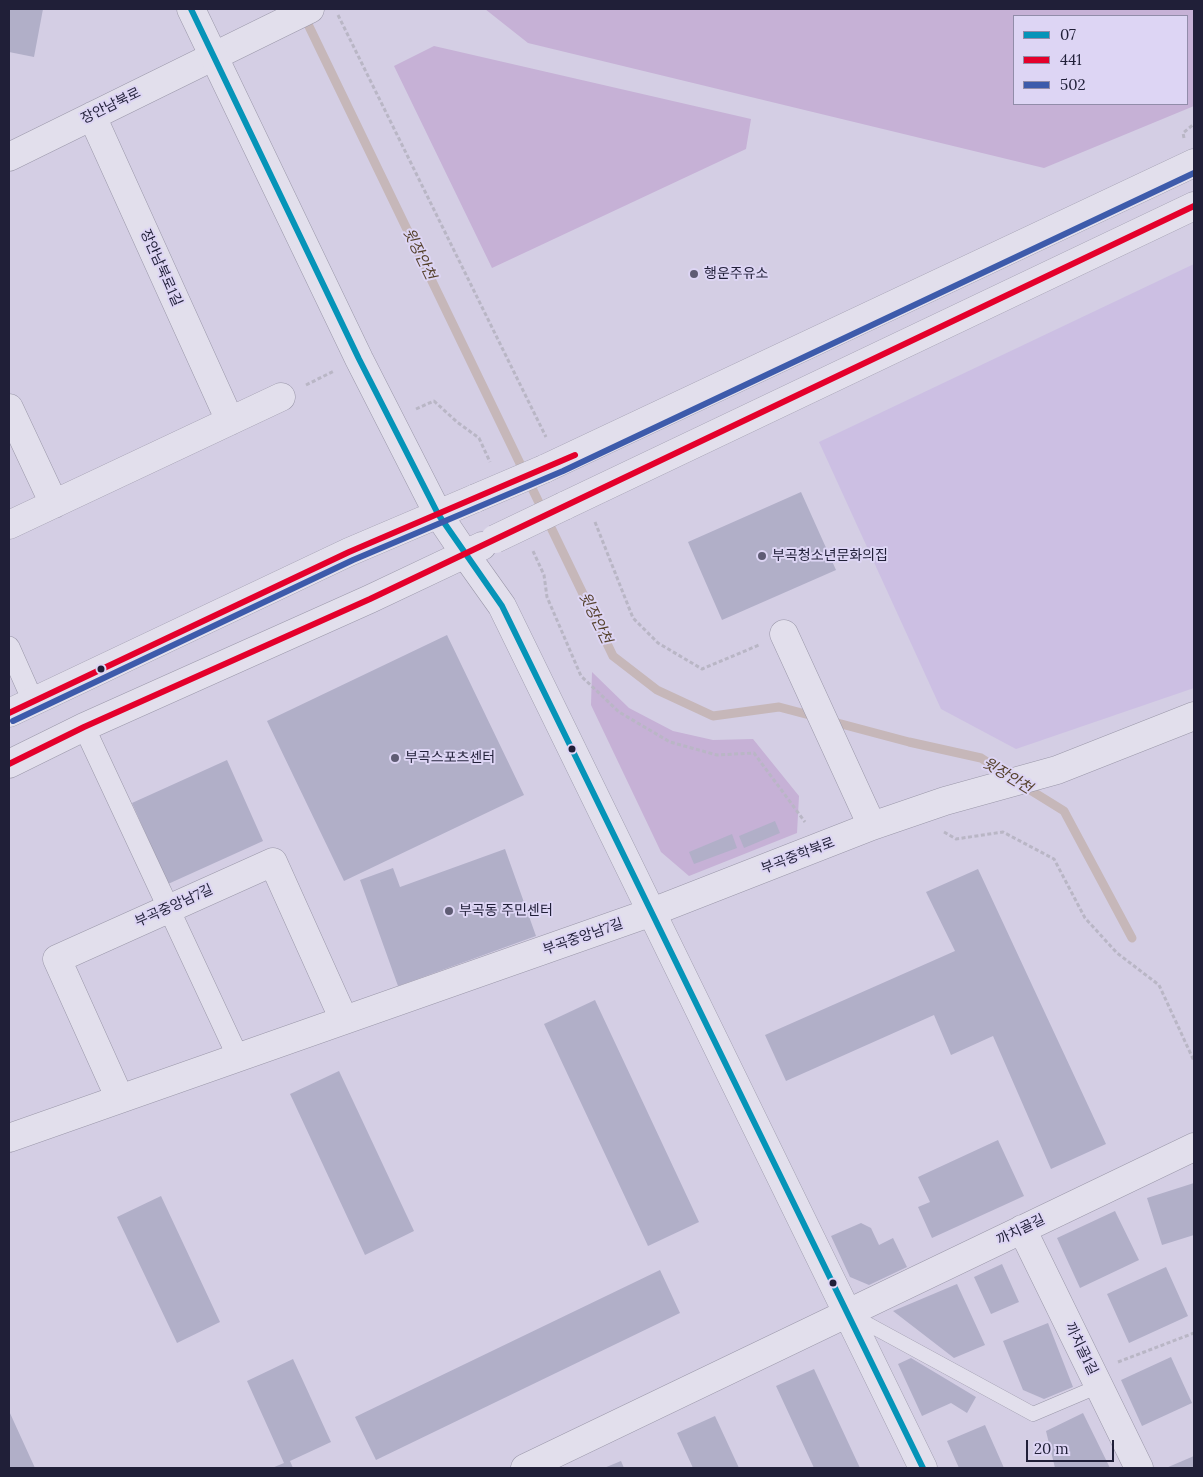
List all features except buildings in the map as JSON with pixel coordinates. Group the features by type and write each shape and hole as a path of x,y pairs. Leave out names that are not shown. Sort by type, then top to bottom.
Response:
{"street":[{"path":"191,9 359,360 438,514 502,606 923,1468"},
{"name":"장안남북로","path":"9,156 310,9"},
{"name":"장안남북로1길","path":"92,116 230,420"},
{"path":"9,713 349,552 552,466 1194,163"},
{"path":"9,764 84,727 370,599 1194,206"},
{"path":"9,525 281,396"},
{"path":"9,408 54,504"},
{"path":"784,634 872,826"},
{"path":"9,647 33,701"},
{"name":"부곡중학북로","path":"652,912 872,826 945,802 1057,770 1194,716"},
{"path":"84,727 238,1057"},
{"name":"부곡중앙남7길","path":"120,1100 57,959 273,862 344,1020"},
{"name":"부곡중앙남7길","path":"9,1138 652,912"},
{"name":"까치골길","path":"525,1468 1194,1147"},
{"name":"까치골1길","path":"1022,1229 1139,1468"}],"lane":[{"path":"848,1314 1033,1414 1099,1386"}],"path":[{"path":"335,9 552,466"},
{"path":"281,396 359,360"},
{"path":"391,421 434,401 457,422 479,438"},
{"path":"575,501 634,618 658,644 702,669 784,634"},
{"path":"544,575 547,597 581,676 619,712 670,742 717,755 754,753 824,846"},
{"path":"909,813 956,839 1004,832 1054,859 1085,918 1117,953 1159,985 1194,1061"},
{"path":"1099,1386 1118,1362 1194,1333"}],"shaded area":[{"path":"485,9 1194,9 1194,106 1044,168 528,43"},
{"path":"434,46 751,119 746,149 492,268 394,66"},
{"path":"1194,264 1194,688 1016,749 941,709 819,442"},
{"path":"592,672 629,708 673,731 713,740 753,739 799,796 797,833 689,876 661,852 591,705"}],"waterway":[{"name":"윗장안천","path":"304,16 613,656 657,690 713,716 779,707 817,717"},
{"name":"윗장안천","path":"830,721 909,742 981,758 1009,776"},
{"name":"윗장안천","path":"1022,785 1064,811 1132,938"}],"transit line":[{"name":"07","path":"191,9 359,359 438,514 502,606 923,1468"},
{"name":"502","path":"13,721 353,560 563,471 1194,173"},
{"name":"441","path":"9,764 84,727 370,599 1194,206"},
{"name":"441","path":"9,713 349,552 575,455"}],"place":[{"name":"행운주유소","path":"694,274"},
{"name":"부곡청소년문화의집","path":"762,556"},
{"name":"부곡스포츠센터","path":"395,758"},
{"name":"부곡동 주민센터","path":"449,911"}]}
